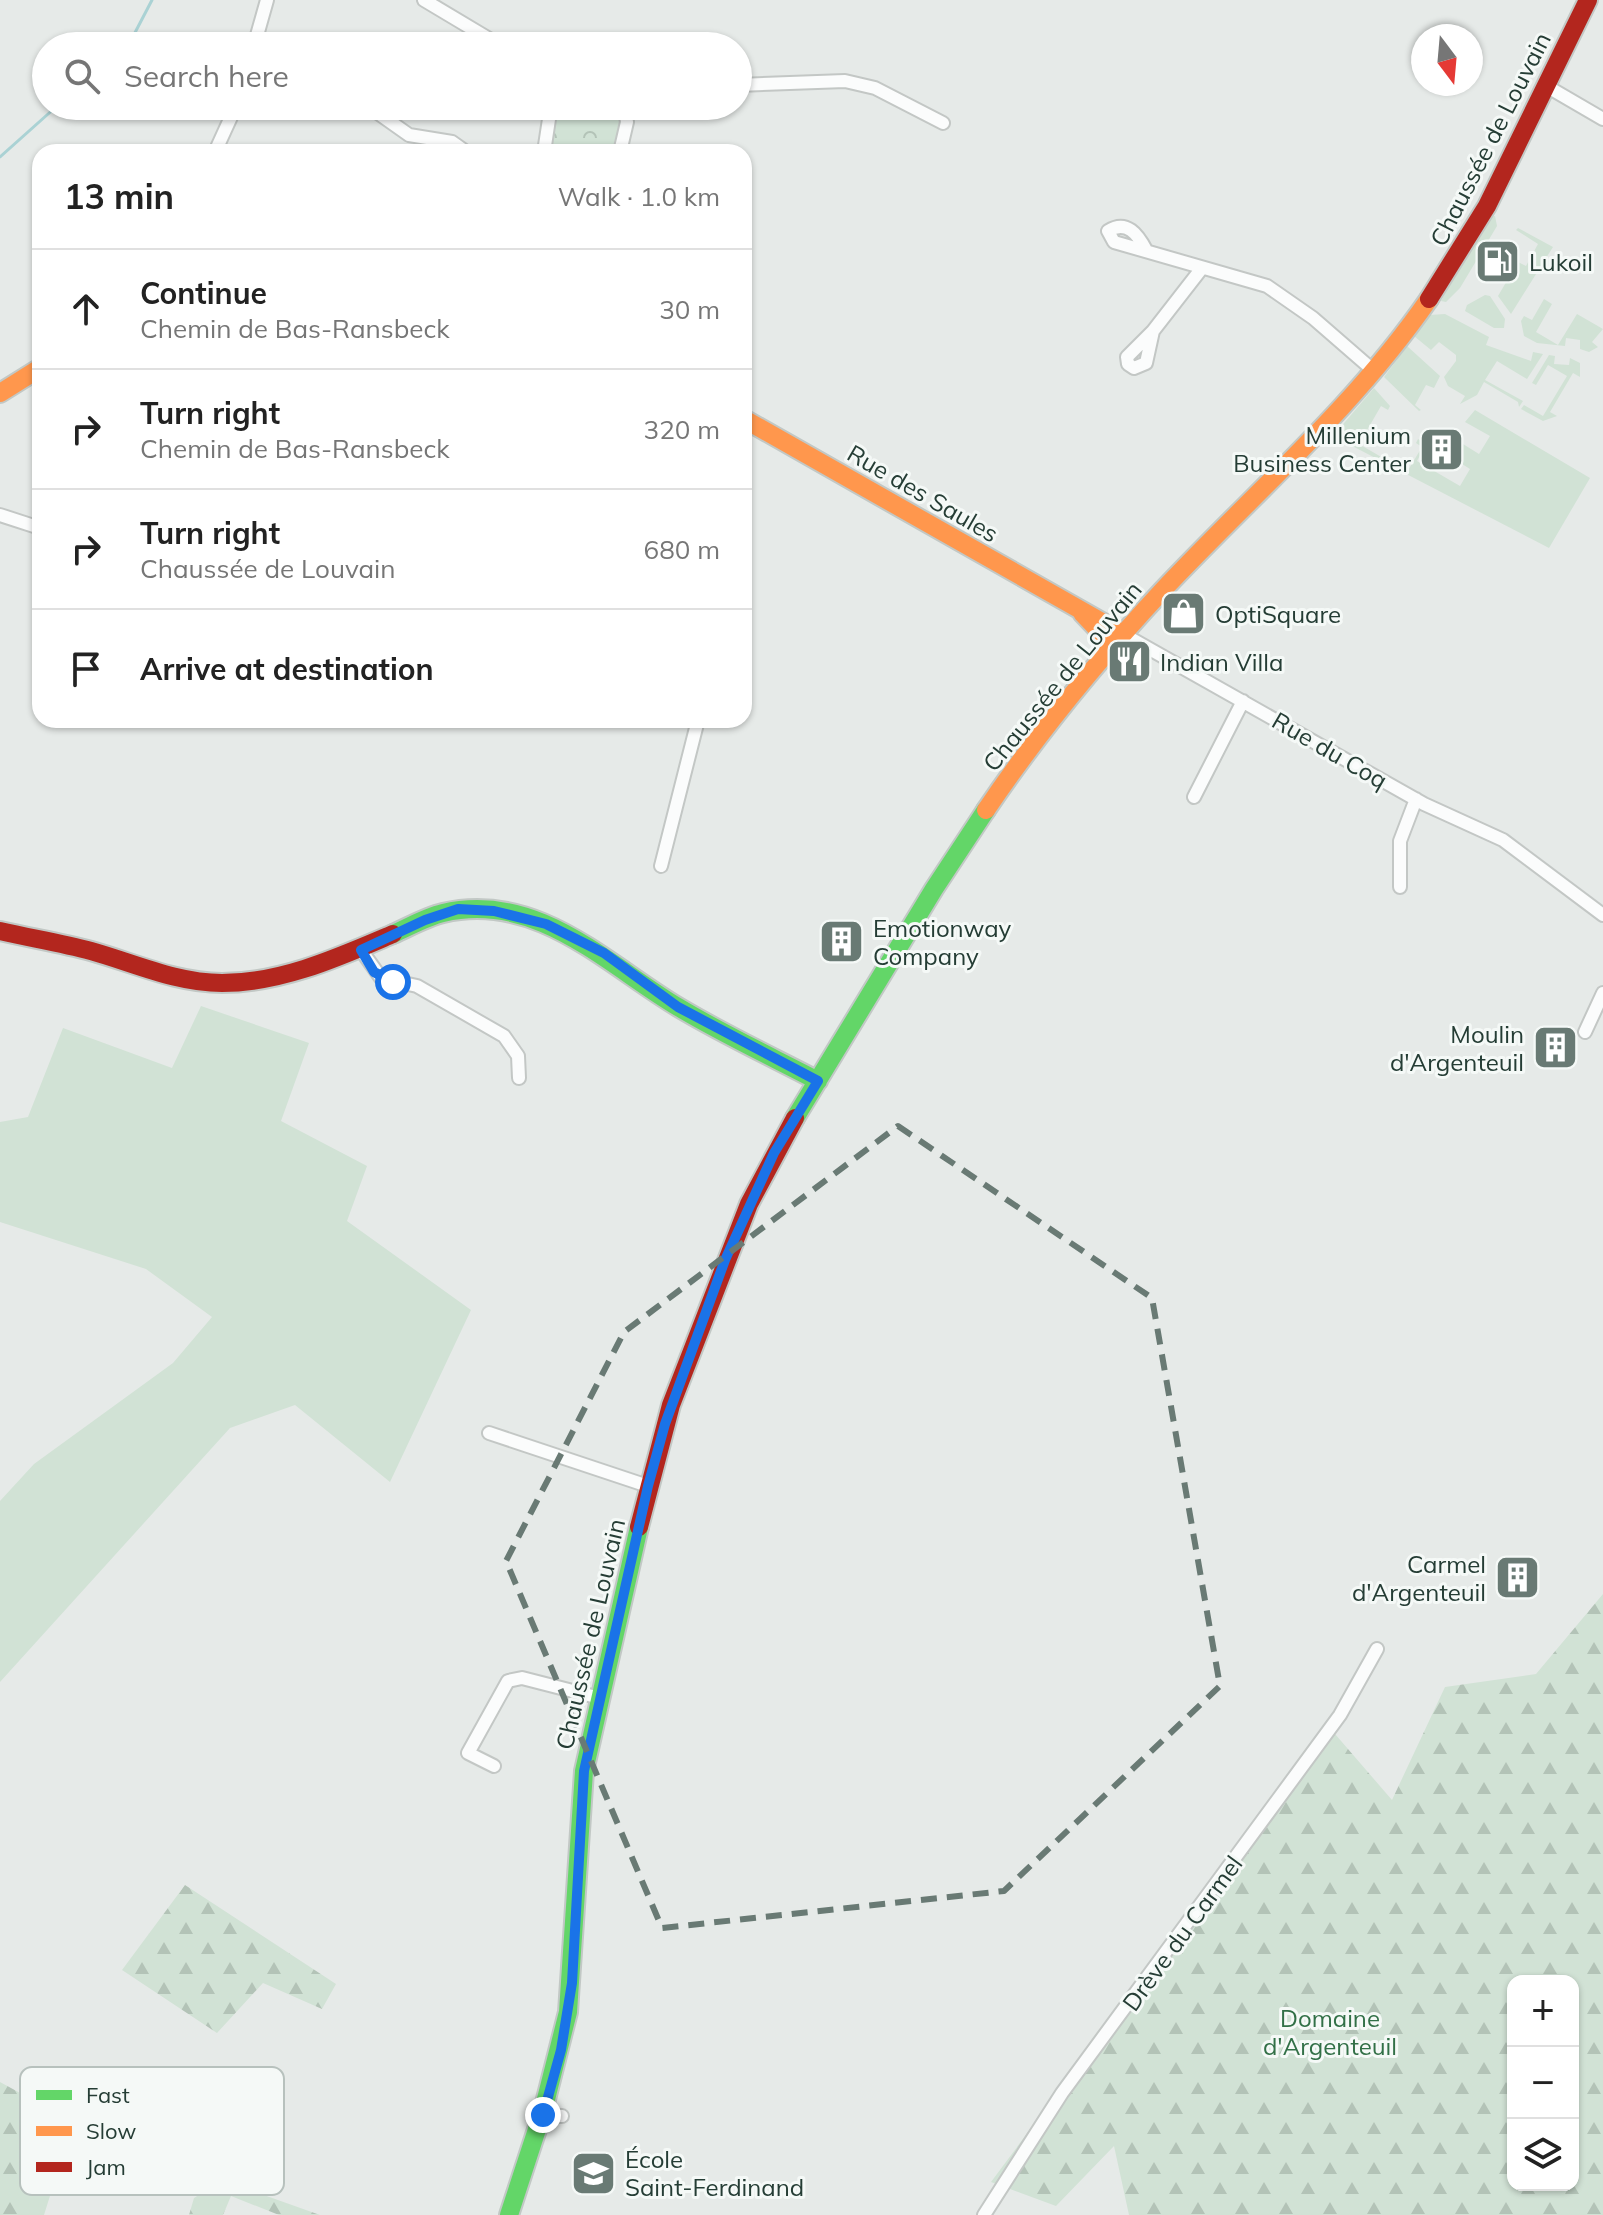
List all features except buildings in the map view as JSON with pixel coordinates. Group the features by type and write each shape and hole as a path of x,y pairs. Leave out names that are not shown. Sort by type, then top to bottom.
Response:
{"main road":[{"name":"Chaussée de Louvain","path":"509,2215 543,2115 568,2012 579,1813 600,1698 648,1486 665,1424 725,1260 774,1153 934,889 1012,771 1095,667 1161,592 1317,437 1374,371 1451,265 1487,206 1588,0"},
{"path":"0,393 32,373"},
{"name":"Rue des Saules","path":"752,424 1079,609 1098,625 1123,634"},
{"path":"1095,667 1098,625 1133,611 1161,592"},
{"path":"0,931 91,951 172,977 209,983 270,978 361,950 425,920 458,909 494,911 546,924 604,953 678,1007 818,1081"}],"street":[{"path":"258,32 267,0"},
{"path":"424,0 478,32"},
{"path":"752,84 845,81 875,88 943,123"},
{"path":"1548,87 1603,119"},
{"path":"219,144 230,120"},
{"path":"388,120 409,135 455,144"},
{"path":"545,144 549,120"},
{"path":"621,144 625,120"},
{"path":"1146,250 1267,286 1336,336 1374,371"},
{"path":"1153,331 1202,268"},
{"path":"0,515 32,525"},
{"name":"Rue du Coq","path":"1123,634 1416,799 1503,840 1603,915"},
{"name":"Rue du Coq","path":"1194,797 1243,701"},
{"path":"661,866 696,728"},
{"name":"Rue du Coq","path":"1400,887 1400,841 1416,799"},
{"path":"361,950 381,978 417,986 504,1036 518,1056 519,1078"},
{"path":"1585,1032 1603,993"},
{"path":"489,1433 648,1486"},
{"name":"Drève du Carmel","path":"984,2215 1062,2093 1165,1958 1340,1715 1377,1649"},
{"path":"494,1766 468,1753 508,1681 522,1678 600,1698"},
{"path":"543,2115 562,2116"}],"highlighted area":[{"path":"898,1126 1152,1298 1220,1686 1004,1891 662,1928 506,1561 624,1332"}],"green space":[{"path":"553,120 621,120 617,144 549,144"},
{"path":"1495,216 1497,226 1460,288 1446,302 1441,301 1487,217"},
{"path":"1518,228 1553,247 1511,314 1498,296 1518,262 1526,266 1538,244 1516,230"},
{"path":"1485,295 1490,296 1505,319 1504,328 1494,328 1465,311 1467,305"},
{"path":"1544,299 1552,304 1536,332 1558,345 1577,314 1603,329 1592,342 1598,347 1589,352 1580,349 1580,340 1566,338 1565,346 1537,343 1524,336 1521,321 1524,316 1532,320"},
{"path":"1445,314 1489,337 1486,345 1531,361 1533,352 1543,354 1527,379 1497,361 1485,380 1523,401 1519,407 1518,402 1484,382 1477,395 1460,404 1465,396 1448,386 1444,377 1456,361 1456,355 1439,342 1431,350 1414,336 1430,315"},
{"path":"1407,346 1440,376 1434,388 1426,385 1415,405 1419,411 1384,377"},
{"path":"1549,355 1555,356 1554,364 1569,365 1570,358 1580,363 1580,377 1573,373 1550,412 1557,416 1543,421 1521,409 1524,405 1543,416 1567,376 1548,365 1536,385 1532,383"},
{"path":"1374,388 1390,406 1388,410 1381,406 1359,444 1407,472 1422,447 1416,443 1418,439 1426,444 1417,461 1460,486 1470,469 1454,459 1463,444 1479,454 1490,436 1465,422 1475,410 1590,478 1549,548 1333,436"},
{"path":"201,1006 309,1043 281,1121 367,1166 347,1221 471,1310 390,1482 295,1405 230,1428 0,1682 0,1501 34,1464 173,1363 212,1317 146,1269 0,1222 0,1122 28,1117 63,1028 172,1068"},
{"name":"Domaine d'Argenteuil","path":"1603,1594 1603,2215 1129,2215 1114,2146 1056,2206 991,2182 1329,1727 1392,1800 1445,1687 1536,1674"},
{"path":"185,1885 336,1984 322,2009 263,1983 217,2033 122,1970"},
{"path":"0,2082 20,2093 20,2195 50,2195 44,2215 0,2215"},
{"path":"199,2195 264,2195 320,2215 279,2215 231,2196 223,2215 189,2215 194,2198"}],"waterway":[{"path":"135,32 152,0"},
{"path":"0,157 41,120"}],"traffic: fast":[{"path":"795,1118 934,889 986,810"},
{"path":"393,934 443,913 477,909 509,912 540,922 597,953 695,1017 818,1081"},
{"path":"509,2215 543,2111 568,2012 584,1771 639,1527"}],"traffic: slow":[{"path":"986,810 1048,725 1115,643 1196,555 1335,414 1429,299"},
{"path":"0,393 32,373"},
{"path":"752,424 1123,634"},
{"path":"1082,613 1104,636 1123,634"}],"traffic: jam":[{"path":"1429,299 1487,206 1588,0"},
{"path":"0,931 91,951 188,980 222,983 288,974 393,934"},
{"path":"639,1527 671,1405 749,1204 795,1118"}],"place":[{"name":"Lukoil","path":"1498,262"},
{"name":"Millenium Business Center","path":"1442,449"},
{"name":"OptiSquare","path":"1184,614"},
{"name":"Indian Villa","path":"1129,662"},
{"name":"Emotionway Company","path":"842,942"},
{"name":"Moulin d'Argenteuil","path":"1555,1048"},
{"name":"Carmel d'Argenteuil","path":"1517,1578"},
{"name":"École Saint-Ferdinand","path":"594,2173"}],"route":[{"path":"393,982 374,972 361,950 441,913 458,909 474,908 512,915 577,937 678,1007 818,1081 774,1153 725,1260 665,1424 648,1486 584,1771 579,1813 572,1983 561,2050 543,2115"}]}
